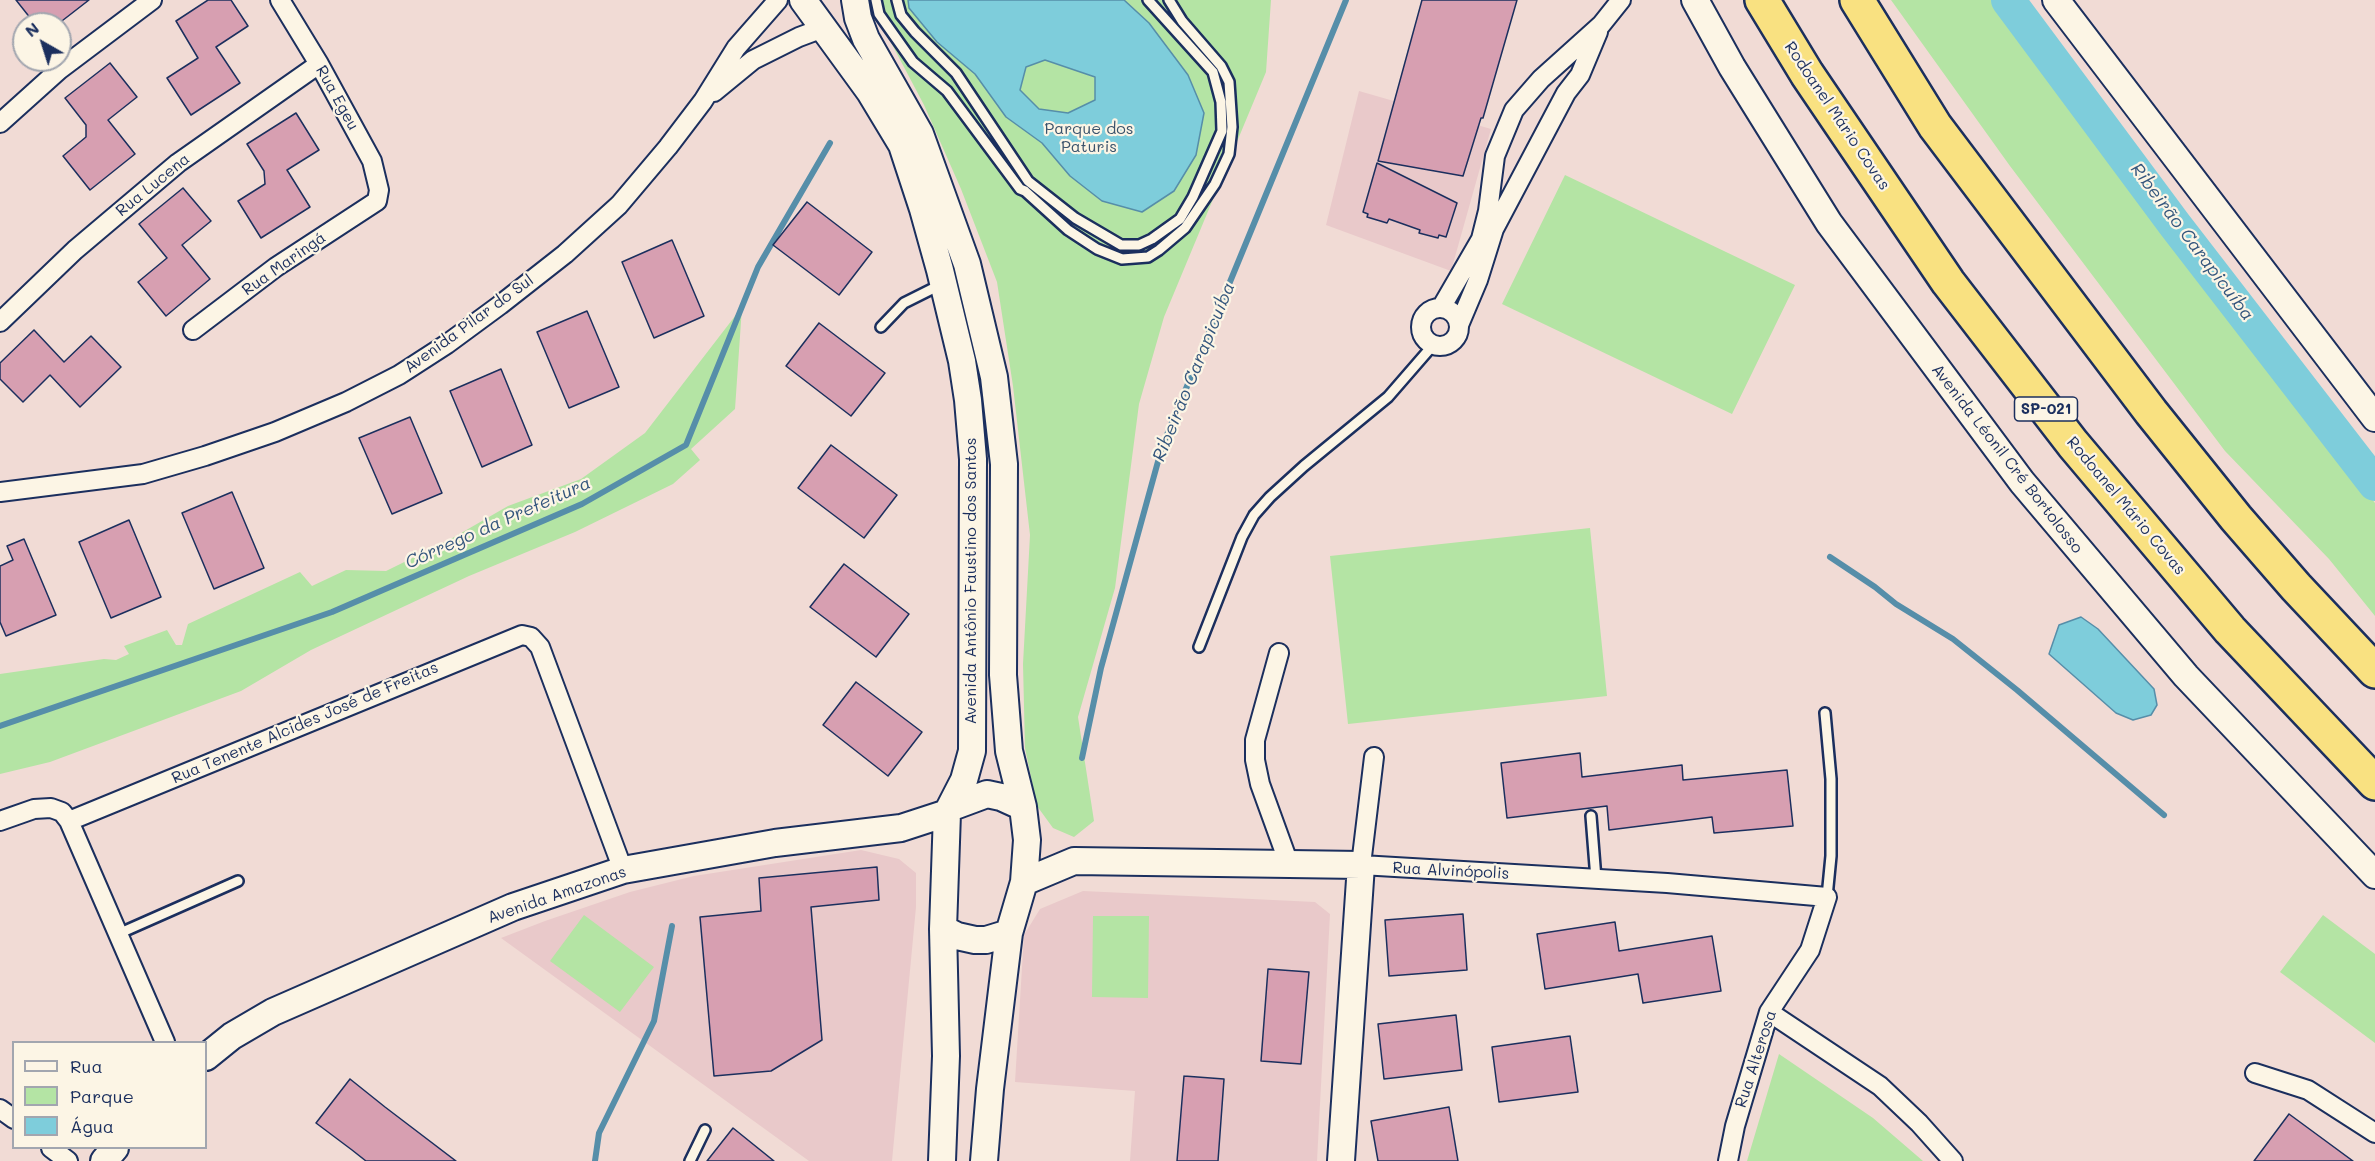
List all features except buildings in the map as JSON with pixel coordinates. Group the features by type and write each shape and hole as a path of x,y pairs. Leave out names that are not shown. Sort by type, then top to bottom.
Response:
{"highway":[{"name":"Rodoanel Mário Covas","path":"1762,0 1807,74 1948,282 2073,444 2230,630 2375,783"},
{"path":"1857,0 1935,126 2151,412 2281,569 2375,671"}],"main road":[{"name":"Avenida Antônio Faustino dos Santos","path":"802,0 870,92 902,145 923,209 962,361 973,459 972,751 970,764 950,810 946,854 944,928 946,1056 942,1161"},
{"name":"Avenida Antônio Faustino dos Santos","path":"855,0 858,18 866,39 920,134 967,264 994,377 1004,464 1003,675 1009,751 1023,807 1027,840 1024,882 1009,933 990,1089 984,1161"},
{"name":"Avenida Léonil Cré Bortolosso","path":"1695,0 1732,67 1829,223 2022,482 2186,676 2375,875"},
{"path":"2056,0 2375,418"},
{"name":"Avenida Amazonas","path":"207,1056 232,1036 273,1012 513,907 623,870 775,843 901,828 987,794 1001,797 1023,807"},
{"path":"901,828 946,854"},
{"name":"Rua Alvinópolis","path":"1027,840 1074,861 1361,865"},
{"name":"Rua Alvinópolis","path":"1024,882 1074,861"},
{"path":"1341,1161 1361,865"},
{"path":"944,928 957,936 975,940 986,940 1009,933"},
{"path":"104,1161 114,1149"}],"street":[{"path":"0,123 59,69 152,0"},
{"name":"Rua Egeu","path":"279,0 319,64 372,161 379,190 377,201"},
{"name":"Avenida Pilar do Sul","path":"0,492 142,474 205,456 295,424 346,402 399,375 447,344 565,254 619,204 668,147 703,101 736,48 778,0"},
{"path":"1441,308 1482,239 1495,156 1514,110 1541,79 1601,25 1621,0"},
{"path":"1459,325 1453,313 1441,308 1429,311 1421,323 1422,334 1425,339 1441,346 1452,341 1459,331 1459,325 1478,280 1494,229 1566,93 1580,75 1601,25"},
{"name":"Avenida Pilar do Sul","path":"703,101 753,60 823,28"},
{"name":"Rua Lucena","path":"0,322 75,250 178,163 319,64"},
{"name":"Rua Maringá","path":"193,330 276,267 377,201"},
{"name":"Rua Tenente Alcides José de Freitas","path":"69,821 522,635 531,637 540,647 623,870"},
{"path":"1278,653 1255,740 1255,760 1260,784 1288,864"},
{"path":"1361,865 1374,757"},
{"path":"0,820 34,809 51,808 62,812 69,821 165,1041"},
{"name":"Rua Alvinópolis","path":"1361,865 1667,883 1827,897"},
{"name":"Rua Alterosa","path":"1728,1161 1735,1126 1769,1012 1810,950 1827,897"},
{"path":"1769,1012 1880,1086 1920,1123 1953,1161"},
{"path":"2255,1072 2308,1090 2375,1133"},
{"path":"52,1149 68,1161"}],"lane":[{"path":"876,0 879,14 913,62 947,91 1020,189 1025,190 1068,230 1097,249 1122,259 1148,257 1185,228 1215,184 1229,154 1232,127 1229,82 1221,66 1182,21 1169,0"},
{"path":"897,0 901,15 956,73 1028,181 1074,218 1121,245 1139,245 1152,239 1180,219 1193,197 1222,131 1221,102 1213,72 1148,0"},
{"path":"881,327 904,303 943,284"},
{"path":"1199,647 1242,537 1254,515 1304,466 1388,397 1434,344"},
{"path":"1825,713 1831,790 1831,856 1827,897"},
{"path":"1591,816 1596,879"},
{"path":"118,934 238,881"},
{"path":"690,1161 705,1130"}],"shaded area":[{"path":"1359,91 1491,129 1451,271 1326,225"},
{"path":"861,850 899,859 916,873 916,907 892,1161 809,1161 501,938 630,892 694,876"},
{"path":"1083,891 1315,902 1330,914 1317,1161 1130,1161 1135,1091 1015,1082 1024,935 1040,909"}],"green space":[{"name":"Parque dos Paturis","path":"875,0 1271,0 1266,72 1164,317 1139,404 1115,588 1078,717 1094,821 1074,837 1053,828 1037,806 1025,748 1023,664 1030,535 1013,386 997,282 961,189 924,105 886,33"},
{"path":"1891,0 1997,0 2086,128 2375,503 2375,616 2329,559 2225,451 2010,166"},
{"path":"1565,175 1795,285 1732,414 1502,304"},
{"path":"742,307 735,409 691,449 700,460 673,484 575,532 469,576 311,650 241,691 50,762 0,774 0,674 104,659 116,660 129,654 124,646 167,630 176,645 182,645 188,624 300,572 312,586 346,570 386,571 449,540 508,506 581,479 645,433"},
{"path":"1590,528 1607,696 1348,724 1330,556"},
{"path":"584,915 654,967 620,1012 550,961"},
{"path":"2323,915 2375,954 2375,1043 2280,972"},
{"path":"1093,916 1149,916 1148,998 1092,997"},
{"path":"1779,1054 1873,1118 1923,1161 1747,1161"}],"water":[{"path":"908,0 1124,0 1149,23 1188,75 1204,113 1196,155 1174,191 1142,212 1102,201 1070,176 1042,143 1006,117 975,74 937,42 909,8","holes":["1045,60 1095,77 1095,100 1068,113 1039,109 1020,90 1026,67"]},
{"path":"2081,617 2098,629 2154,689 2157,705 2151,715 2133,720 2116,713 2049,654 2059,625"}],"waterway":[{"name":"Ribeirão Carapicuíba","path":"1082,758 1101,668 1162,447 1346,0"},
{"name":"Ribeirão Carapicuíba","path":"2008,0 2175,225 2375,484"},
{"name":"Córrego da Prefeitura","path":"0,726 332,612 582,504 686,445 758,267 830,143"},
{"path":"1830,557 1896,604 1953,639 2017,690 2164,815"},
{"path":"595,1161 599,1133 654,1021 672,926"}]}
